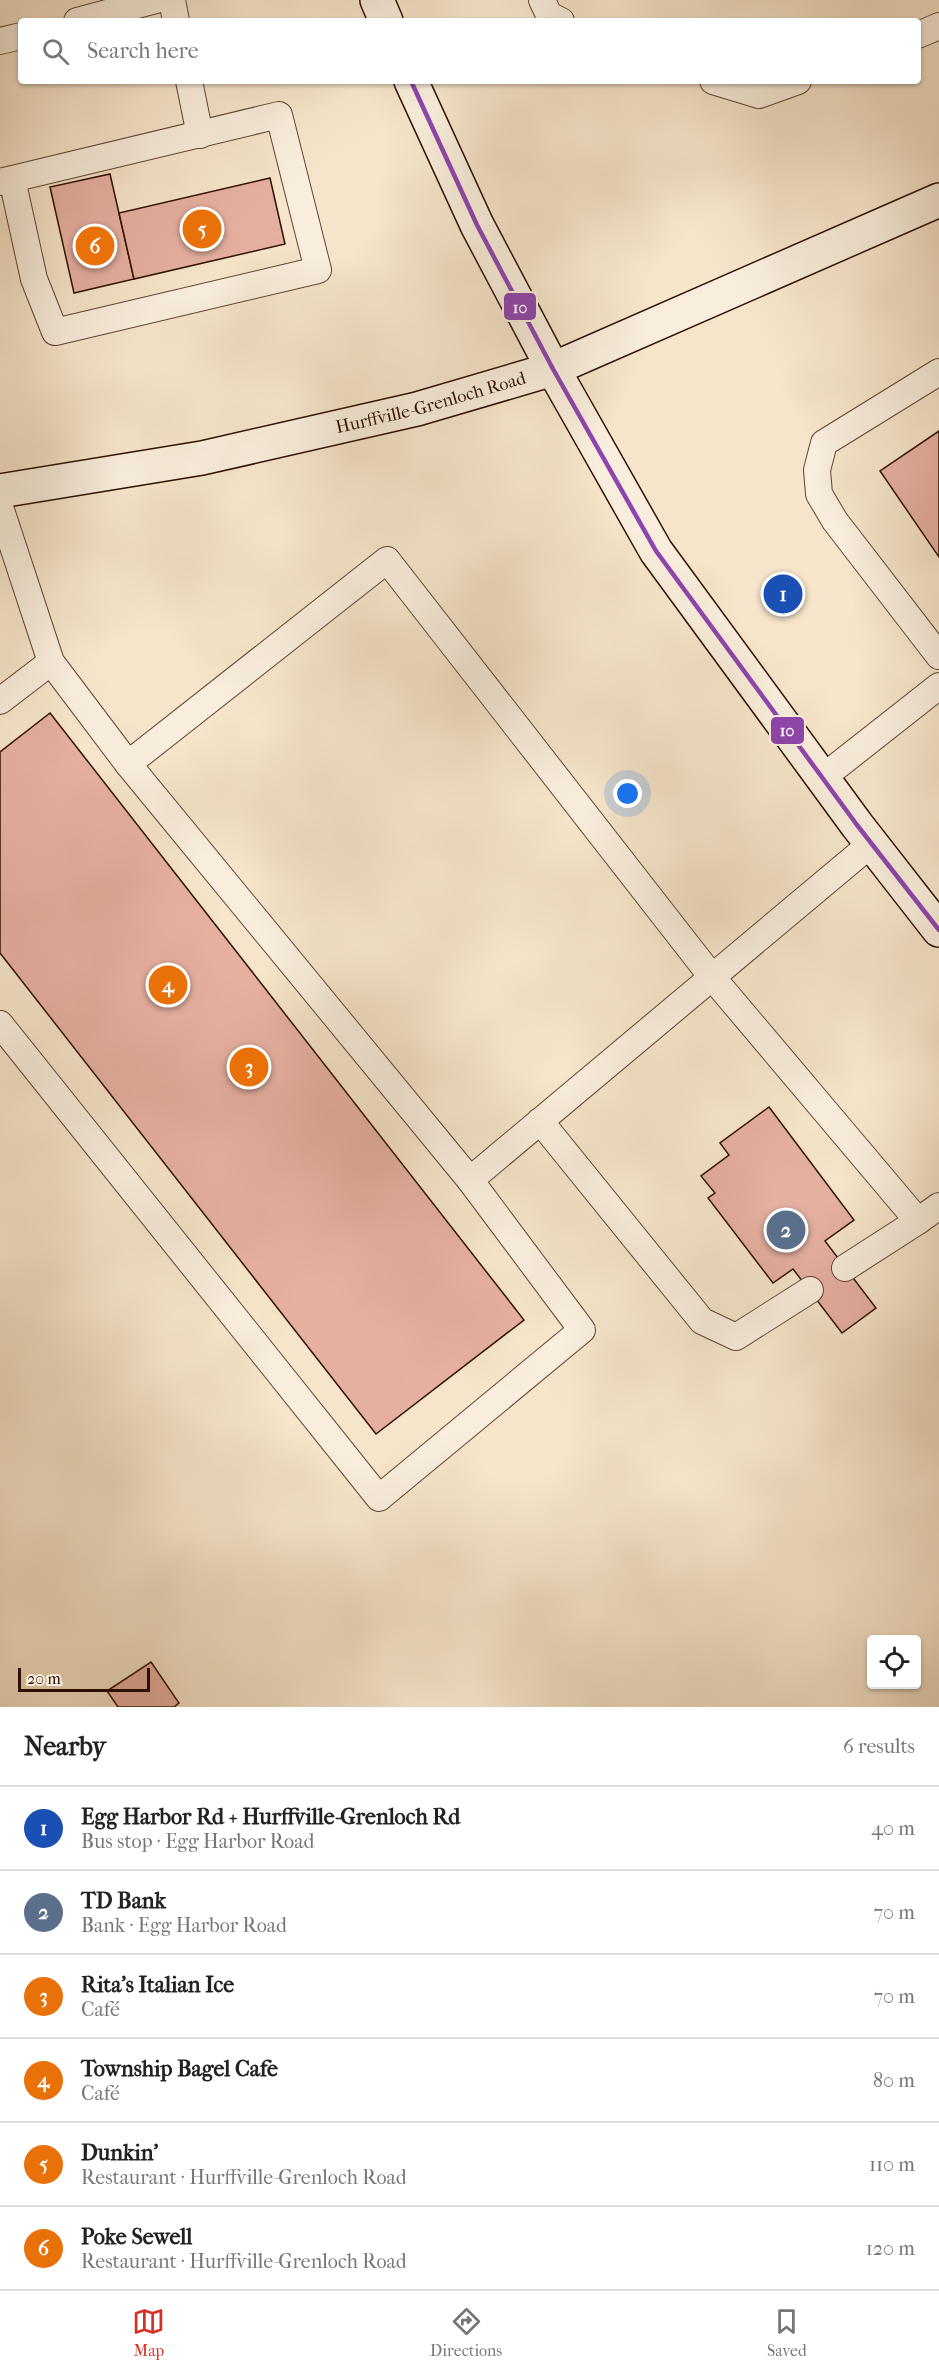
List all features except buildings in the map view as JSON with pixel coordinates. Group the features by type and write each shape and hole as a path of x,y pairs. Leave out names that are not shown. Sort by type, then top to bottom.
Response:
{"main road":[{"path":"377,0 385,18"},
{"path":"412,84 477,225 553,369 656,552 871,844 939,930"},
{"name":"Hurffville-Grenloch Road","path":"0,491 202,458 417,409 553,369 939,200"}],"lane":[{"path":"88,18 156,0"},
{"path":"172,0 175,18"},
{"path":"542,0 549,15 555,18"},
{"path":"921,34 939,26"},
{"path":"0,41 18,37"},
{"path":"190,84 200,135"},
{"path":"723,84 759,95 790,84"},
{"path":"279,115 318,270 55,332 34,279 6,181 200,135 279,115"},
{"path":"939,372 824,443 817,470 819,495 835,522 939,656"},
{"path":"0,507 51,662 128,764 470,1180 582,1330 379,1498 0,1024"},
{"path":"128,764 387,560 712,976 918,1221"},
{"path":"0,701 51,662"},
{"path":"822,778 939,686"},
{"path":"470,1180 871,844"},
{"path":"540,1121 702,1321 736,1337 810,1290"},
{"path":"845,1268 939,1206"}],"transit line":[{"name":"10","path":"412,84 477,225 553,369 656,551 857,825 939,930"}],"place":[{"name":"Dunkin'","path":"202,229"},
{"name":"Poke Sewell","path":"95,246"},
{"name":"Egg Harbor Rd + Hurffville-Grenloch Rd","path":"783,594"},
{"name":"Township Bagel Cafe","path":"168,985"},
{"name":"Rita's Italian Ice","path":"249,1067"},
{"name":"TD Bank","path":"786,1230"}]}
